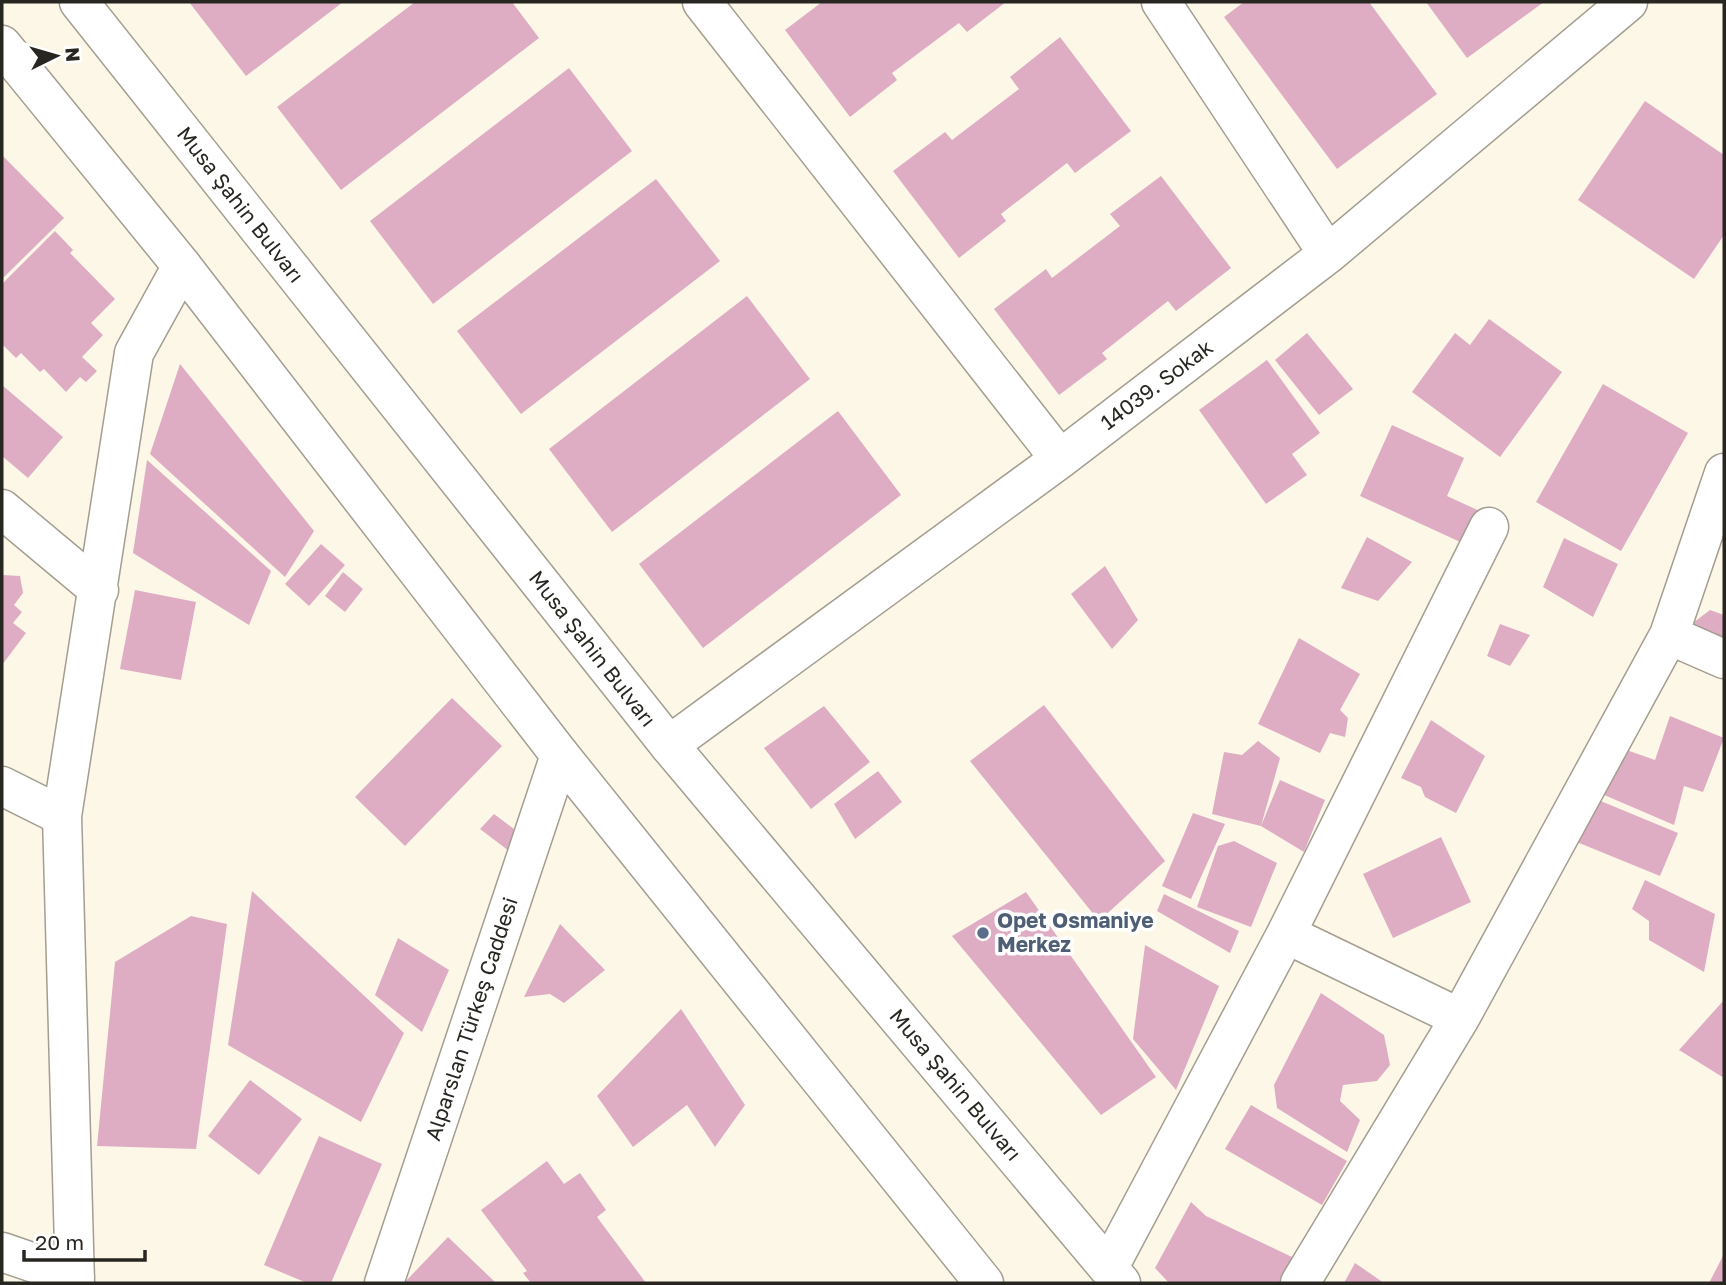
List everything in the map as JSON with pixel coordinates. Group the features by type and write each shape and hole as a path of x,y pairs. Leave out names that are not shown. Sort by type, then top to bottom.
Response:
{"street":[{"name":"Musa Şahin Bulvarı","path":"79,2 669,745 1115,1275"},
{"path":"702,2 1060,458"},
{"path":"1161,2 1328,254"},
{"name":"14039. Sokak","path":"669,745 1060,458 1328,254 1628,2"},
{"path":"2,45 182,266 560,755 984,1283"},
{"path":"2,1252 75,1280 62,816 134,353 182,266"},
{"path":"1300,1283 1460,1018 1669,635 1724,473"},
{"path":"2,509 99,590"},
{"path":"1115,1275 1489,527"},
{"path":"1669,635 1724,659"},
{"name":"Alparslan Türkeş Caddesi","path":"384,1283 560,755"},
{"path":"2,786 62,816"},
{"path":"1286,934 1460,1018"}],"building":[{"path":"189,2 343,2 246,76"},
{"path":"415,2 512,2 539,38 341,190 277,107"},
{"path":"822,2 1006,2 967,32 959,23 892,73 897,80 850,117 785,30"},
{"path":"1244,2 1369,2 1437,94 1337,169 1224,17"},
{"path":"1426,2 1544,2 1467,58"},
{"path":"1060,37 1131,131 1075,173 1067,163 1001,214 1006,221 959,258 893,171 945,132 952,140 1019,89 1010,77"},
{"path":"569,68 632,151 433,304 370,221"},
{"path":"1645,101 1724,155 1724,235 1694,279 1578,200"},
{"path":"2,155 64,218 2,279"},
{"path":"1161,176 1231,268 1176,311 1168,301 1102,353 1107,359 1059,395 994,309 1046,269 1052,278 1120,226 1110,214"},
{"path":"656,179 720,261 521,414 457,331"},
{"path":"55,231 73,250 70,253 115,299 91,323 103,335 82,357 97,371 86,382 80,377 66,392 44,369 40,372 21,353 16,358 2,344 2,284"},
{"path":"747,296 810,379 612,532 549,449"},
{"path":"1489,319 1562,372 1500,457 1412,392 1455,333 1470,345"},
{"path":"1307,333 1353,389 1319,415 1275,360"},
{"path":"1267,360 1320,433 1292,454 1307,475 1266,504 1199,410"},
{"path":"180,364 314,531 285,577 150,454"},
{"path":"1603,384 1688,433 1621,551 1536,502"},
{"path":"2,385 63,437 28,478 2,456"},
{"path":"838,411 901,495 703,648 639,564"},
{"path":"1392,425 1464,458 1447,496 1484,513 1469,546 1360,496"},
{"path":"147,460 271,571 249,625 133,553"},
{"path":"1367,537 1412,562 1378,601 1341,588"},
{"path":"1564,538 1618,564 1593,617 1543,587"},
{"path":"321,544 345,565 309,606 285,584"},
{"path":"1105,566 1138,620 1112,649 1071,594"},
{"path":"343,572 363,589 345,612 325,596"},
{"path":"2,575 20,576 23,593 14,605 22,612 13,623 26,633 2,665"},
{"path":"135,590 196,602 181,680 120,669"},
{"path":"1710,610 1724,615 1724,655 1681,632"},
{"path":"1500,624 1530,635 1510,666 1487,656"},
{"path":"1299,638 1360,674 1340,710 1348,718 1345,737 1330,733 1320,753 1258,724"},
{"path":"452,698 502,746 405,846 355,797"},
{"path":"1044,705 1165,861 1099,921 970,761"},
{"path":"824,706 870,762 811,809 764,748"},
{"path":"1670,716 1724,738 1703,792 1684,786 1674,825 1595,791 1618,747 1655,760"},
{"path":"1431,720 1485,756 1456,813 1425,797 1421,787 1401,778"},
{"path":"1258,741 1280,758 1261,826 1212,814 1224,752 1242,755"},
{"path":"878,771 902,802 855,839 834,804"},
{"path":"1280,780 1325,800 1304,852 1261,826"},
{"path":"1591,797 1678,833 1660,876 1567,838"},
{"path":"1193,813 1225,824 1191,899 1162,886"},
{"path":"494,814 526,838 513,854 480,829"},
{"path":"1441,837 1471,902 1393,938 1363,874"},
{"path":"1234,841 1277,863 1251,927 1197,907 1218,846"},
{"path":"1645,880 1715,914 1704,972 1649,940 1649,921 1632,909"},
{"path":"252,891 404,1033 361,1122 228,1045"},
{"path":"1026,892 1156,1077 1101,1115 952,936"},
{"path":"1164,894 1239,931 1230,953 1157,911"},
{"path":"191,916 227,924 196,1149 97,1146 115,962"},
{"path":"560,924 605,970 564,1003 550,994 524,997"},
{"path":"398,938 449,970 422,1032 375,995"},
{"path":"1145,945 1219,986 1176,1090 1133,1039"},
{"path":"1321,993 1384,1035 1390,1065 1377,1081 1343,1085 1340,1101 1360,1120 1347,1152 1277,1108 1274,1085"},
{"path":"1724,1000 1724,1078 1679,1050"},
{"path":"681,1009 745,1105 715,1147 687,1105 633,1147 597,1096"},
{"path":"250,1080 302,1119 259,1175 208,1136"},
{"path":"1251,1105 1347,1161 1322,1205 1225,1149"},
{"path":"319,1136 382,1164 331,1283 307,1283 264,1265"},
{"path":"547,1161 564,1184 580,1173 606,1210 597,1217 646,1283 531,1283 523,1273 527,1271 481,1210"},
{"path":"1191,1202 1206,1216 1294,1258 1279,1283 1169,1283 1155,1268"},
{"path":"448,1237 496,1283 404,1283"},
{"path":"1724,1254 1724,1283 1709,1283"},
{"path":"1355,1263 1384,1283 1344,1283"}],"place":[{"name":"Opet Osmaniye Merkez","path":"983,933"}]}
